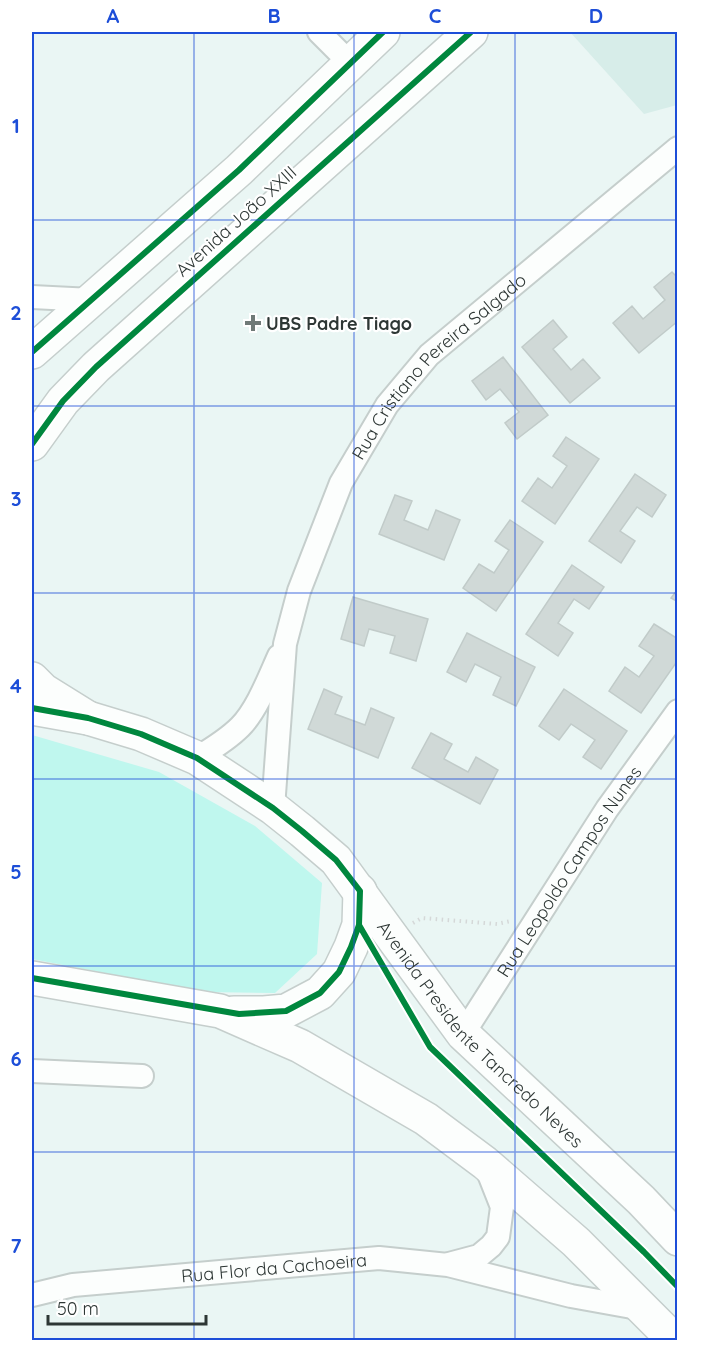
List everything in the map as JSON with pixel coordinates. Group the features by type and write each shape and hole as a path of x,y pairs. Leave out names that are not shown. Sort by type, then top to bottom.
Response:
{"main road":[{"name":"Avenida João XXIII","path":"32,348 92,300 239,170 349,62 383,32"},
{"name":"Avenida João XXIII","path":"32,444 46,422 71,392 176,294 471,32"},
{"path":"156,244 151,261 154,275 176,294"},
{"path":"32,679 43,690 88,718"},
{"name":"Avenida Presidente Tancredo Neves","path":"32,708 88,718 141,734 197,758 273,808 336,860 463,1034 641,1200 678,1239"},
{"path":"32,978 239,1014 286,1011 320,993 339,972 359,925 360,891"},
{"path":"220,1011 300,1046 426,1119 485,1163 576,1242 645,1309 674,1341"}],"street":[{"path":"319,32 349,62"},
{"name":"Rua Cristiano Pereira Salgado","path":"273,808 285,644 299,591 341,483 387,405 429,355 678,148"},
{"path":"32,297 92,300"},
{"name":"Rua Cristiano Pereira Salgado","path":"197,758 216,747 242,726 259,698 285,644"},
{"name":"Rua Leopoldo Campos Nunes","path":"463,1034 607,809 678,711"},
{"path":"32,1071 142,1076"},
{"name":"Rua Flor da Cachoeira","path":"448,1265 479,1256 498,1237 502,1207 485,1163"},
{"name":"Rua Flor da Cachoeira","path":"32,1295 73,1285 379,1258 448,1265 571,1296 645,1309"}],"path":[{"path":"389,935 422,918 496,924 538,915"}],"shaded area":[{"path":"570,32 677,32 677,105 644,114"}],"green space":[{"path":"32,735 159,772 255,826 322,883 317,954 275,993 203,992 32,959"}],"building":[{"path":"672,272 678,278 678,321 639,353 613,323 632,306 643,319 665,300 654,287"},
{"path":"553,320 567,337 553,349 571,370 583,359 600,378 570,403 522,347"},
{"path":"503,357 548,415 517,439 505,423 519,412 500,389 486,400 472,381"},
{"path":"566,437 599,459 555,524 522,501 538,478 552,488 567,466 553,456"},
{"path":"635,474 666,495 652,517 637,507 620,531 635,541 621,563 589,541"},
{"path":"395,495 412,501 404,520 428,530 436,510 460,520 444,560 379,534"},
{"path":"510,520 543,542 496,611 463,588 479,564 494,573 509,550 495,541"},
{"path":"572,565 604,587 589,609 574,599 558,623 573,633 558,656 526,634"},
{"path":"678,589 678,602 671,598"},
{"path":"353,597 428,619 416,661 390,653 395,636 369,629 364,646 341,639"},
{"path":"654,624 678,639 678,660 641,713 609,691 625,667 639,677 654,656 639,646"},
{"path":"467,633 535,667 516,706 493,695 501,677 475,664 466,682 447,672"},
{"path":"324,689 342,697 335,714 365,725 371,708 394,718 378,758 308,729"},
{"path":"564,689 627,731 601,769 583,757 595,740 571,724 559,740 539,726"},
{"path":"431,733 452,744 444,759 468,772 476,757 498,770 480,804 412,768"}],"cycle path":[{"path":"32,352 239,170 383,32"},
{"path":"32,444 63,401 96,367 471,32"},
{"path":"32,708 88,718 141,734 197,758 273,808 302,831 336,860 360,891 359,925 339,972 320,993 286,1011 239,1014 32,978"},
{"path":"359,925 430,1047 678,1287"}],"place":[{"name":"UBS Padre Tiago","path":"253,323"}]}
